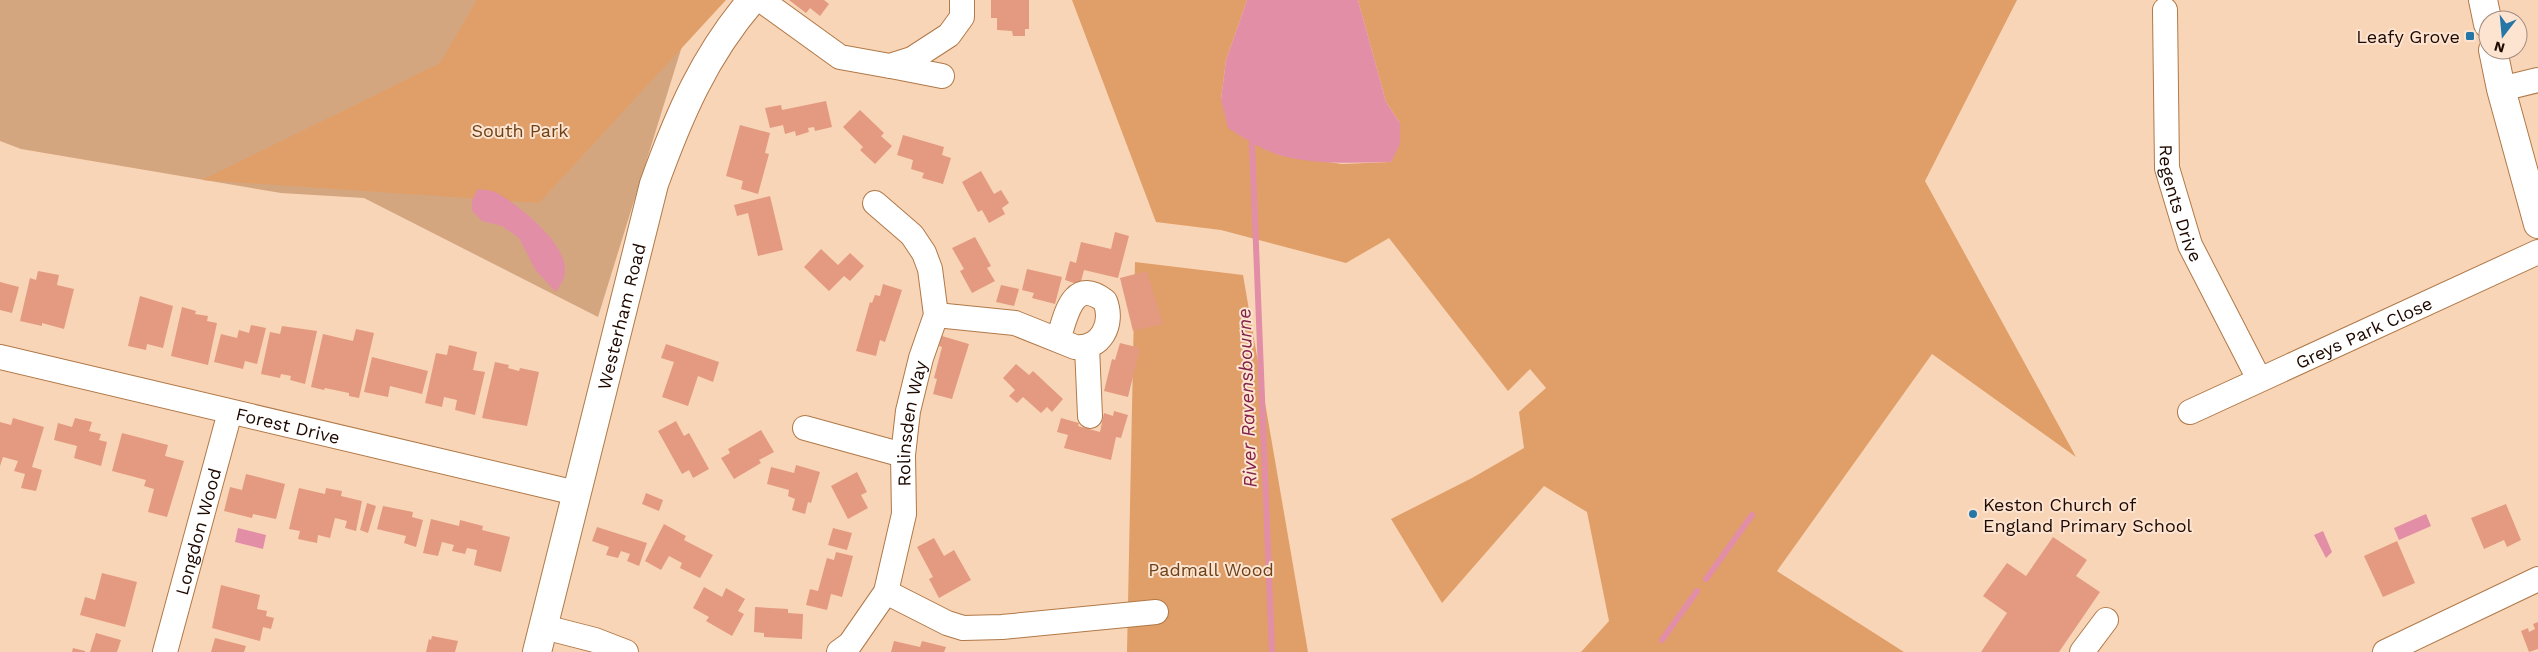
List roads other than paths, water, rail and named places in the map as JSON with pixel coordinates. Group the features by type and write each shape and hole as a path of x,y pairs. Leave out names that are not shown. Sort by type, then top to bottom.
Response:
{"main road":[{"name":"Westerham Road","path":"540,639 654,184 680,112 709,59 748,2"},
{"path":"2496,60 2538,224"}],"street":[{"path":"890,66 912,59 949,35 962,17 962,0"},
{"path":"748,2 840,57 942,76"},
{"name":"Regents Drive","path":"2165,10 2167,168 2190,245 2259,379"},
{"path":"2502,88 2538,80"},
{"name":"Rolinsden Way","path":"839,652 850,644 886,592 904,514 903,455 908,411 936,315 930,269 924,253 912,235 875,203"},
{"name":"Greys Park Close","path":"2190,412 2538,252"},
{"path":"936,315 1015,323 1073,345 1090,416"},
{"name":"Forest Drive","path":"0,357 576,492"},
{"name":"Longdon Wood","path":"165,652 230,412"},
{"path":"805,428 903,455"},
{"path":"2385,652 2538,579"},
{"path":"886,592 947,623 963,628 1002,627 1156,612"},
{"path":"2082,652 2106,620"},
{"path":"540,639 595,640 626,652"}],"waterway":[{"name":"River Ravensbourne","path":"1252,144 1272,652"},
{"path":"1706,579 1752,515"},
{"path":"1662,640 1697,591"}],"place":[{"name":"Leafy Grove","path":"2470,36"},
{"name":"Keston Church of England Primary School","path":"1973,514"}],"park label":[{"name":"South Park","path":"520,130"},
{"name":"Padmall Wood","path":"1211,569"}]}
